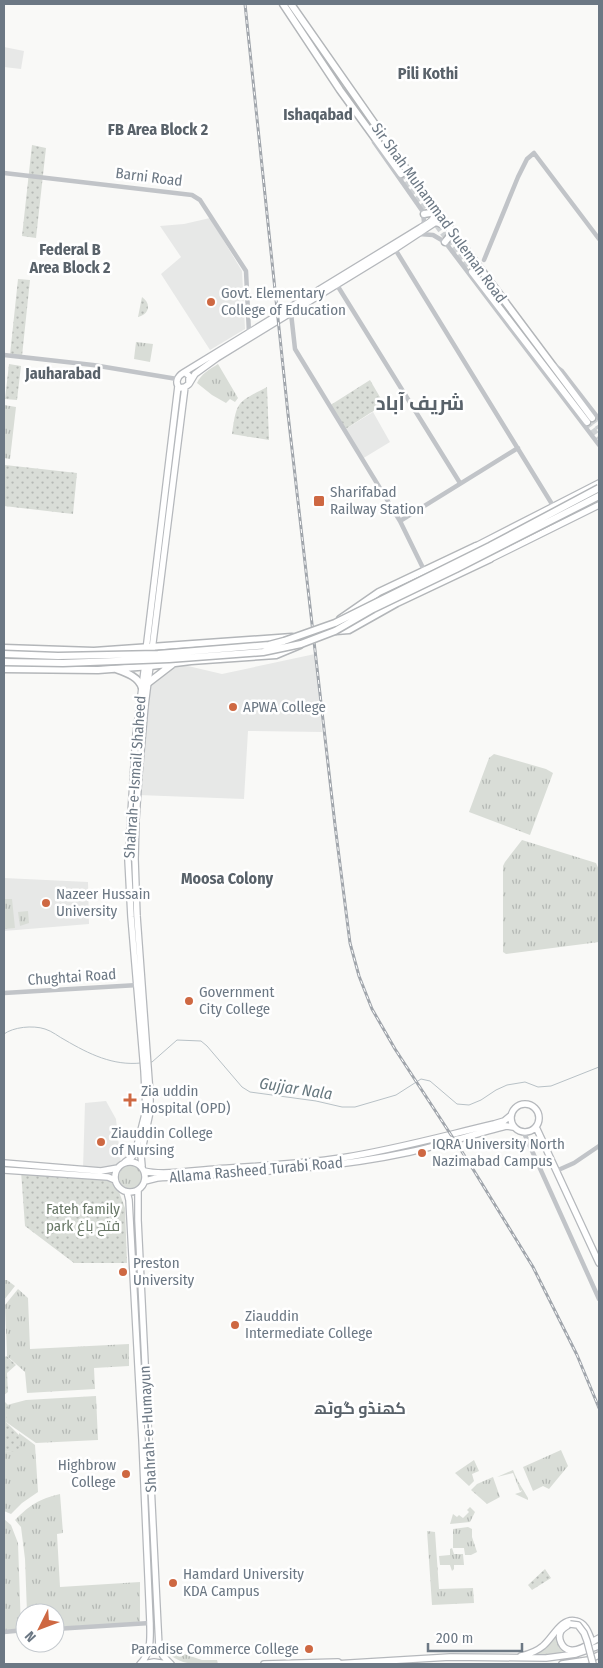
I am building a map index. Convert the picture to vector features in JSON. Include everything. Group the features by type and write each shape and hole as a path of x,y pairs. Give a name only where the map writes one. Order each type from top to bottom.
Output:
{"highway":[{"name":"Sir Shah Muhammad Suleman Road","path":"283,4 340,90 400,174"},
{"name":"Sir Shah Muhammad Suleman Road","path":"291,4 324,54 449,228 593,420"},
{"path":"424,214 430,213 434,207"},
{"path":"445,242 449,237 456,237"},
{"name":"Sir Shah Muhammad Suleman Road","path":"472,272 534,352 593,420"},
{"path":"497,311 526,341"},
{"path":"534,352 557,389"},
{"path":"4,654 58,656 158,654 269,644 296,637 335,623 490,546 599,488"},
{"path":"4,669 98,670 276,655 336,631 373,610 599,496"},
{"path":"335,623 379,592 476,546"},
{"path":"336,631 348,630 411,596 490,558"},
{"path":"4,648 89,651 296,637"},
{"path":"4,662 55,663 169,660 263,652 301,644"},
{"path":"148,684 175,663"},
{"path":"114,669 133,676 141,684 142,688"}],"main road":[{"path":"177,379 183,373 291,313 395,249 433,220 435,216 434,207"},
{"path":"184,386 202,368 250,335 419,231 436,222 449,228"},
{"path":"183,373 189,376 184,386"},
{"name":"Shahrah-e-Ismail Shaheed","path":"138,985 135,858 139,774 150,647 184,386 177,379"},
{"path":"476,546 599,483"},
{"path":"490,558 599,504"},
{"name":"Shahrah-e-Ismail Shaheed","path":"143,1168 141,1155 150,1112 149,1077 144,1047 131,917 129,840 136,734 142,688 148,666"},
{"name":"Shahrah-e-Ismail Shaheed","path":"125,1162 132,1157 136,1150 146,1110 144,1047"},
{"path":"528,1104 536,1110 539,1118 536,1127 528,1132 519,1132 513,1126 510,1116 515,1107 528,1104"},
{"name":"Allama Rasheed Turabi Road","path":"351,1159 494,1124 504,1121 510,1116"},
{"name":"Allama Rasheed Turabi Road","path":"145,1181 157,1178 247,1173 409,1152 506,1126 513,1126"},
{"path":"536,1127 599,1262"},
{"path":"125,1162 133,1162 143,1168 145,1181 138,1190 127,1192 119,1188 115,1180 118,1168 125,1162"},
{"path":"4,1163 101,1171 118,1168"},
{"name":"Allama Rasheed Turabi Road","path":"143,1168 152,1173 325,1163"},
{"path":"4,1170 108,1177 115,1180"},
{"name":"Shahrah-e-Humayun","path":"138,1190 159,1647"},
{"name":"Shahrah-e-Humayun","path":"127,1192 129,1200 142,1440 150,1647"},
{"path":"148,1578 156,1578"},
{"path":"512,1658 533,1652 542,1647 565,1622 573,1620 584,1625 591,1639 594,1664"},
{"path":"594,1664 584,1633 578,1625 570,1624 561,1631 560,1636 562,1644 568,1650 581,1648 599,1638"},
{"path":"264,1664 450,1657 512,1658 569,1656 599,1646"},
{"path":"142,1664 150,1647 159,1647 163,1656 171,1664"},
{"path":"562,1664 588,1660 599,1656"},
{"path":"588,1664 599,1656"},
{"path":"142,1664 154,1662 171,1664"},
{"path":"334,1664 350,1662"}],"street":[{"path":"340,90 353,112 424,214 424,222 419,231 433,235 445,242 599,445"},
{"path":"484,260 518,177 527,159 534,152 599,239"},
{"name":"Barni Road","path":"4,173 192,195 200,200 246,271 250,335"},
{"path":"395,249 554,507 561,524"},
{"path":"336,285 460,483"},
{"path":"291,313 295,349 400,521 423,568"},
{"path":"4,355 93,365 177,379"},
{"path":"400,521 518,448"},
{"name":"Chughtai Road","path":"4,994 138,985"},
{"path":"524,1132 599,1299"},
{"path":"556,1171 574,1163 599,1146"},
{"path":"65,1628 148,1623"}],"shaded area":[{"path":"4,47 24,51 21,69 4,67"},
{"name":"Govt. Elementary College of Education","path":"210,218 242,271 245,329 210,350 161,274 181,257 160,226 184,224"},
{"path":"373,412 390,442 362,459 344,430"},
{"name":"APWA College","path":"315,654 322,732 248,731 244,799 138,795 148,683 177,666 188,666 222,674"},
{"name":"Nazeer Hussain University","path":"4,878 88,882 89,924 4,931"},
{"name":"Ziauddin College of Nursing","path":"106,1101 116,1119 121,1165 118,1168 83,1169 85,1103"}],"green space":[{"path":"32,145 46,148 36,238 22,236"},
{"path":"18,279 30,280 22,356 10,355"},
{"path":"142,297 147,302 148,308 142,316 138,317"},
{"path":"136,342 153,344 150,362 134,359"},
{"path":"9,364 21,366 17,400 5,399"},
{"path":"218,364 238,398 235,402 230,399 226,403 197,383 203,374"},
{"path":"370,380 384,404 344,430 329,406"},
{"path":"267,387 269,440 232,434 237,408 244,400"},
{"path":"4,405 16,407 10,459 4,458"},
{"path":"5,465 77,473 73,514 4,506"},
{"path":"494,754 546,769 553,773 530,835 469,812 489,758"},
{"path":"522,840 596,863 599,870 599,942 506,954 503,952 503,866"},
{"path":"4,899 12,899 15,928 4,929"},
{"path":"28,911 29,923 20,926 18,912"},
{"path":"131,1165 140,1168 143,1177 140,1186 131,1189 122,1186 119,1177 122,1168"},
{"name":"Fateh family park فتح باغ","path":"21,1171 106,1178 118,1189 125,1208 127,1263 74,1263 25,1226"},
{"path":"4,1280 15,1286 4,1300"},
{"path":"18,1289 28,1298 30,1349 129,1344 129,1366 94,1368 95,1389 27,1393 25,1372 7,1356 5,1305"},
{"path":"7,1356 16,1365 7,1373 8,1392 4,1395 4,1357"},
{"path":"96,1396 98,1440 36,1443 6,1422 7,1405 26,1400"},
{"path":"4,1401 8,1405 6,1422 19,1435 19,1451 4,1452"},
{"path":"19,1433 35,1445 38,1492 22,1503 11,1514 4,1511 4,1452 19,1450"},
{"path":"561,1450 568,1466 549,1489 543,1486 533,1491 523,1467"},
{"path":"474,1460 479,1471 472,1474 474,1481 469,1486 455,1473"},
{"path":"513,1470 528,1500 515,1494 522,1490 520,1491 513,1473 497,1477"},
{"path":"493,1477 500,1497 487,1504 471,1490 477,1484"},
{"path":"60,1494 63,1533 57,1534 60,1587 140,1582 140,1623 65,1627 65,1603 27,1603 25,1559 21,1527 15,1520 25,1510 46,1498"},
{"path":"470,1507 475,1512 470,1522 450,1524 453,1514 463,1518 469,1512 467,1510"},
{"path":"4,1519 11,1525 18,1543 20,1603 15,1603 15,1629 4,1630"},
{"path":"468,1527 472,1529 472,1537 477,1552 465,1555 464,1548 453,1548 453,1529"},
{"path":"427,1531 435,1532 439,1589 473,1588 474,1603 432,1605"},
{"path":"452,1548 454,1554 463,1554 464,1565 454,1565 452,1571 450,1565 440,1565 439,1556 450,1555 450,1549"},
{"path":"545,1569 551,1578 532,1590 528,1585"},
{"path":"556,1636 559,1647 569,1653 529,1656 544,1649"},
{"path":"166,1648 202,1660 217,1660 218,1664 190,1664 172,1656 166,1651"}],"waterway":[{"name":"Gujjar Nala","path":"4,1034 18,1028 40,1028 50,1031 83,1050 102,1058 121,1063 141,1063"},
{"name":"Gujjar Nala","path":"150,1062 177,1040 201,1041 242,1087 250,1092 316,1101 342,1107 355,1107 396,1095 421,1079 430,1081 457,1104 469,1105 507,1085 525,1082 538,1087 551,1086 599,1067"}],"tunnel":[{"path":"401,174 472,272"},
{"path":"592,418 599,428"},
{"path":"587,422 599,438"}],"railway":[{"path":"245,4 288,414 350,943 359,976 372,1009 395,1049 468,1161 533,1267 577,1355 599,1408"}],"place":[{"name":"Govt. Elementary College of Education","path":"211,302"},
{"name":"Sharifabad Railway Station","path":"319,501"},
{"name":"APWA College","path":"233,707"},
{"name":"Nazeer Hussain University","path":"46,903"},
{"name":"Government City College","path":"189,1001"},
{"name":"Zia uddin Hospital (OPD)","path":"130,1100"},
{"name":"Ziauddin College of Nursing","path":"101,1142"},
{"name":"IQRA University North Nazimabad Campus","path":"422,1153"},
{"name":"Preston University","path":"123,1272"},
{"name":"Ziauddin Intermediate College","path":"235,1325"},
{"name":"Highbrow College","path":"126,1474"},
{"name":"Hamdard University KDA Campus","path":"173,1583"},
{"name":"Paradise Commerce College","path":"309,1649"}],"district":[{"name":"Pili Kothi","path":"428,73"},
{"name":"Ishaqabad","path":"318,114"},
{"name":"FB Area Block 2","path":"158,129"},
{"name":"Federal B Area Block 2","path":"70,258"},
{"name":"Jauharabad","path":"63,373"},
{"name":"شريف آباد","path":"420,403"},
{"name":"Moosa Colony","path":"227,878"},
{"name":"کھنڈو گوٹھ","path":"360,1408"}]}
